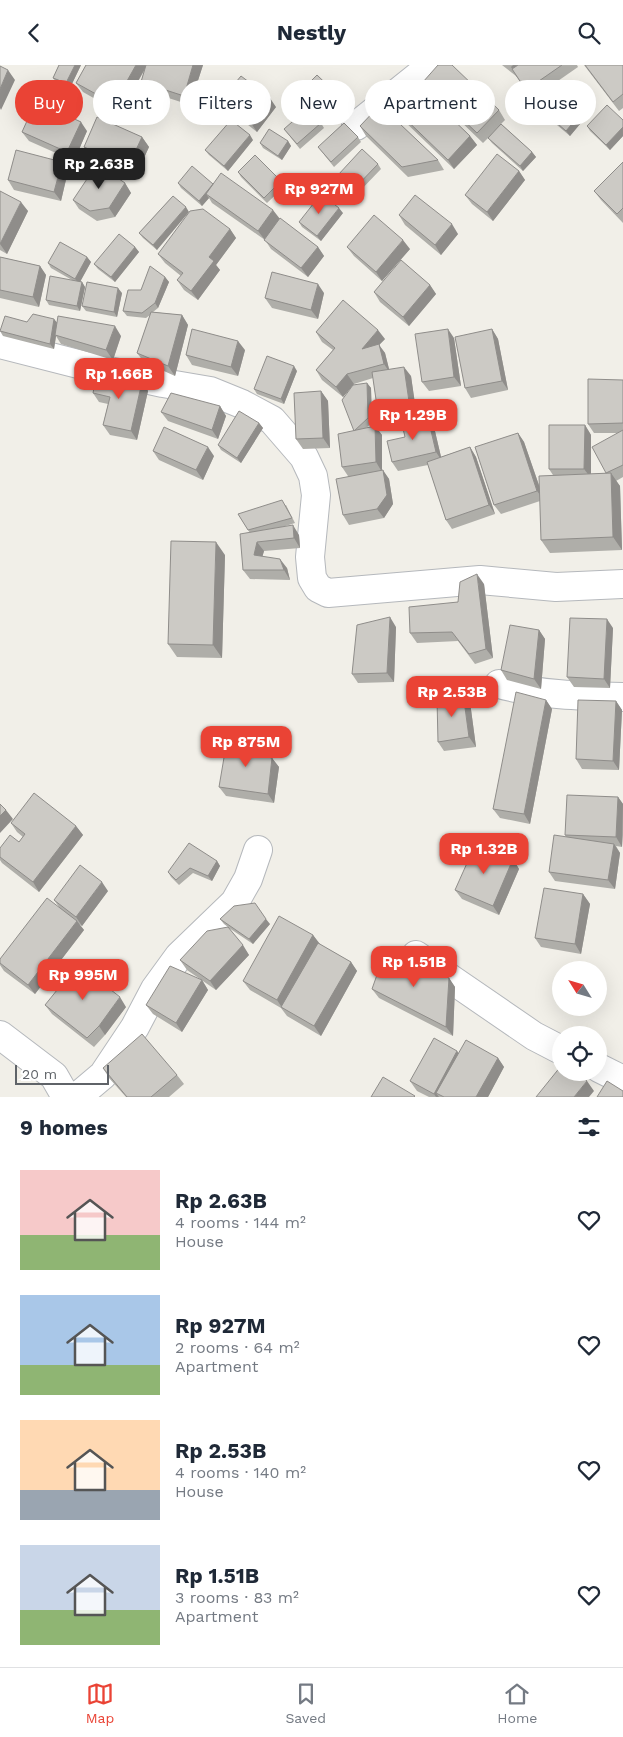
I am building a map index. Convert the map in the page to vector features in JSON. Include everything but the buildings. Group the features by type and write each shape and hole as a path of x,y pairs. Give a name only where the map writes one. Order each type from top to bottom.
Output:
{"street":[{"path":"356,126 432,65"},
{"path":"0,344 86,366 210,391 242,404 272,420 304,457 313,476 316,495 310,557 312,578 318,587 328,593 480,580 556,587 623,584"},
{"path":"499,684 523,691 586,697 623,697"},
{"path":"77,1097 103,1075 135,1027 154,989 179,956 235,902 248,879 258,850"},
{"path":"416,955 534,1036 552,1045"},
{"path":"0,1035 54,1076 66,1097"},
{"path":"607,1072 623,1081"}]}
